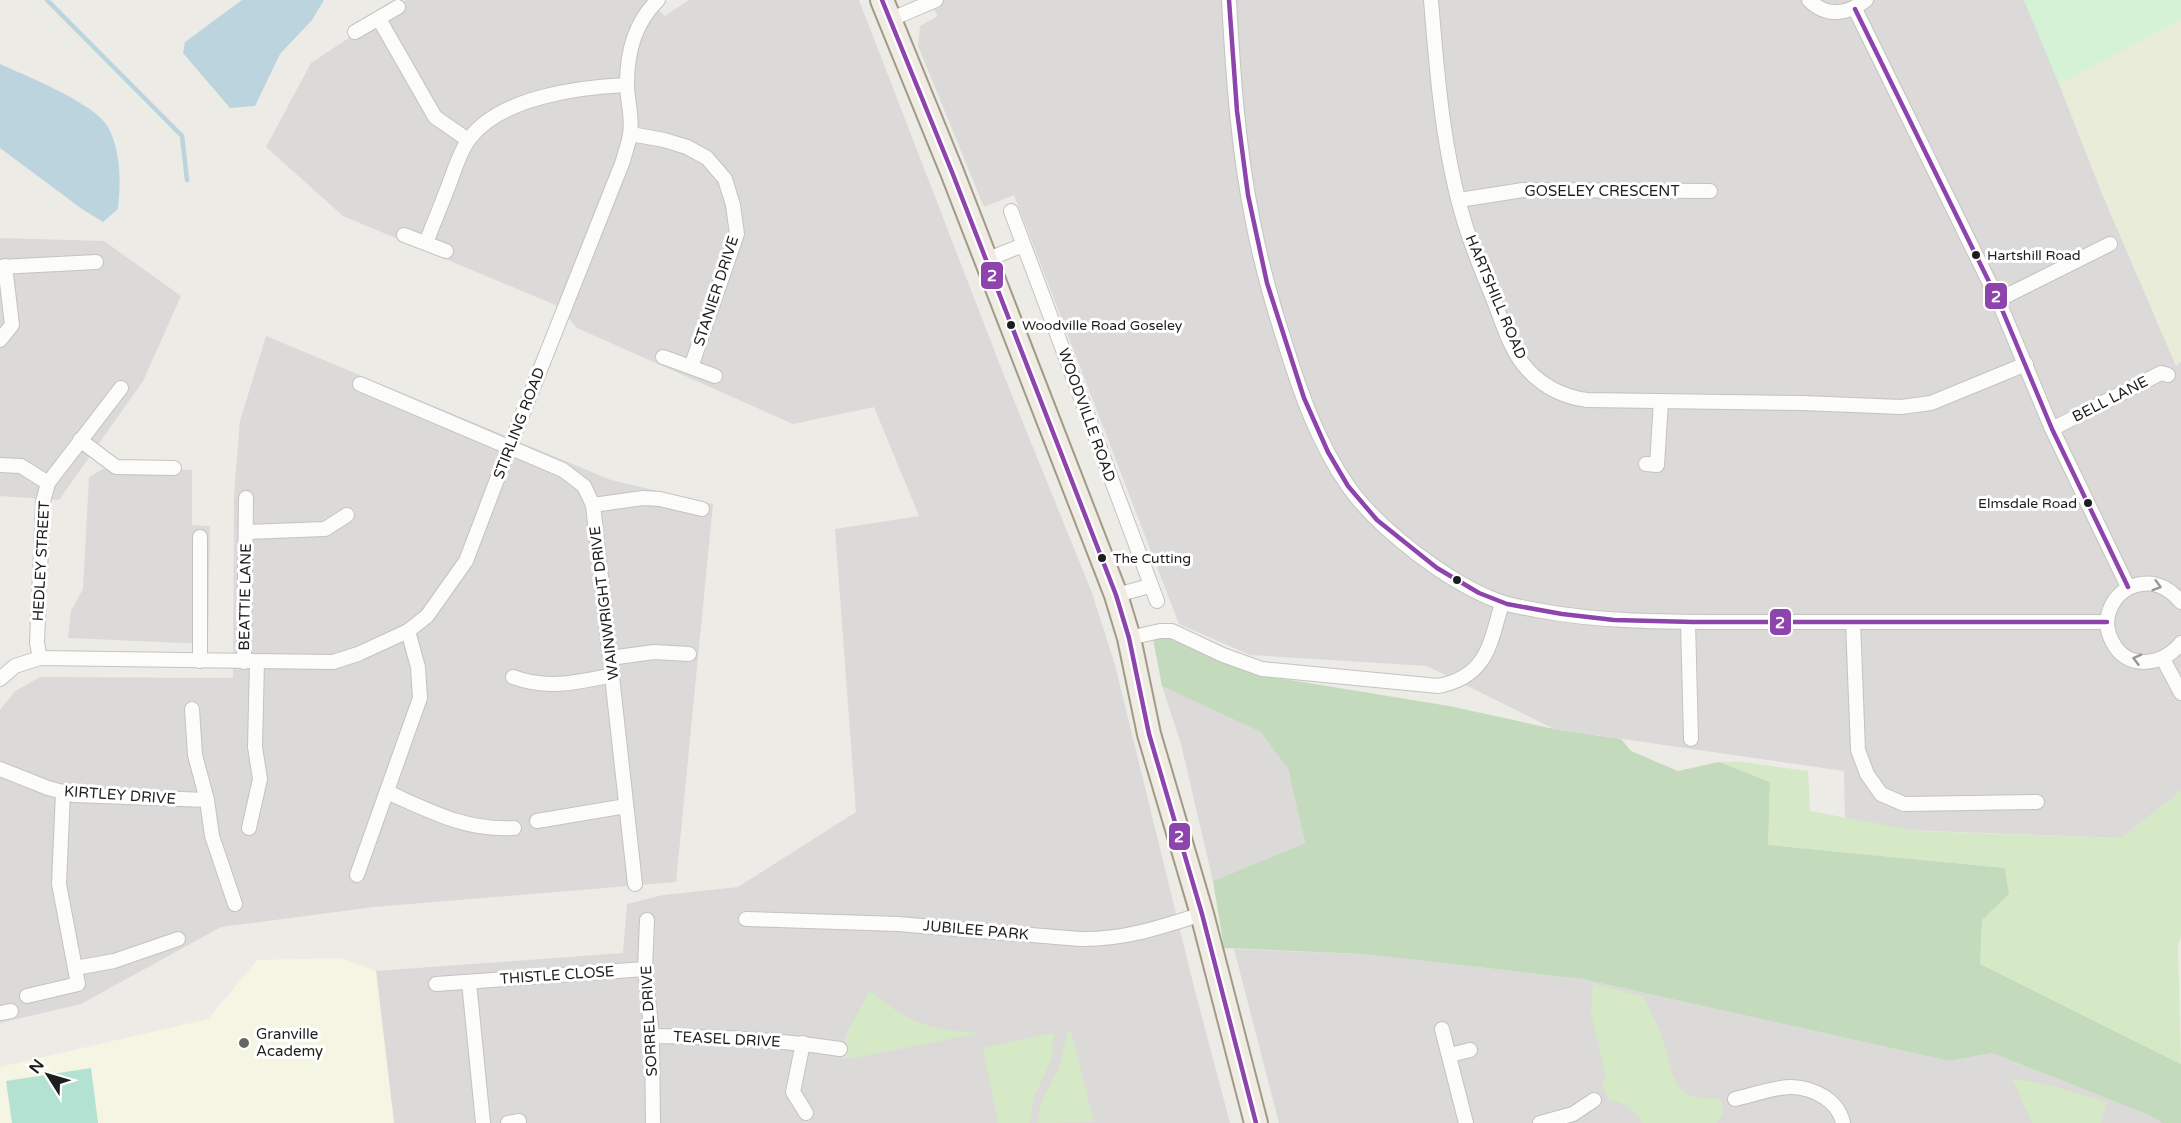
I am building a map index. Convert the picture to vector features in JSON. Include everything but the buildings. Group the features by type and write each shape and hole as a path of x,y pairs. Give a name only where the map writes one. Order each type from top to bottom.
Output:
{"main road":[{"path":"886,10 1116,595 1129,638 1149,734 1202,914 1256,1123"}],"street":[{"name":"STIRLING ROAD","path":"0,679 15,666 40,658 333,662 358,654 408,631 427,616 466,561 623,161 631,134 631,110 627,85 630,51 637,28 658,0"},
{"path":"886,10 936,0"},
{"path":"1229,0 1241,149 1252,220 1262,266 1301,394 1325,446 1349,488 1385,528 1405,545 1480,594 1502,603 1576,617 1688,622 2107,622"},
{"name":"HARTSHILL ROAD","path":"1431,0 1446,138 1466,226 1502,321 1520,359 1528,370 1551,389 1573,398 1901,407 1940,400 2026,364"},
{"path":"1809,0 1824,10 1840,12 1855,9 1866,0"},
{"path":"355,32 398,7"},
{"path":"1855,9 1998,300 2052,429 2128,587"},
{"path":"379,19 435,117 468,140"},
{"path":"426,243 468,140 478,128 517,105 574,90 627,85"},
{"name":"STANIER DRIVE","path":"631,134 687,147 707,158 725,179 733,204 737,234 691,367"},
{"name":"GOSELEY CRESCENT","path":"1459,200 1523,190 1710,191"},
{"name":"WOODVILLE ROAD","path":"1011,211 1157,600"},
{"path":"404,235 446,251"},
{"path":"1998,300 2110,244"},
{"path":"986,260 1023,245"},
{"path":"0,340 12,325 2,267 96,261"},
{"path":"663,357 715,376"},
{"name":"BELL LANE","path":"2052,429 2161,373 2168,375"},
{"name":"WAINWRIGHT DRIVE","path":"360,384 563,471 584,486 593,505 635,884"},
{"name":"HEDLEY STREET","path":"40,658 37,643 43,502 48,483 121,388"},
{"path":"1646,464 1657,465 1661,401"},
{"path":"80,440 116,467 174,468"},
{"path":"0,465 21,466 48,483"},
{"name":"BEATTIE LANE","path":"246,498 250,662 255,747 260,779 249,828"},
{"path":"593,505 643,498 660,499 702,509"},
{"name":"BEATTIE LANE","path":"246,532 325,529 347,515"},
{"path":"200,537 200,661"},
{"path":"2181,602 2170,591 2157,584 2142,583 2128,587 2117,596 2110,608 2107,622 2112,641 2125,656 2143,663 2163,659 2174,652 2181,643"},
{"path":"1116,595 1150,586"},
{"path":"1129,638 1153,632 1172,631 1223,655 1262,669 1438,686 1451,684 1476,669 1491,645 1502,603"},
{"path":"1688,622 1690,739"},
{"path":"1853,622 1858,750 1867,774 1881,794 1904,804 2037,802"},
{"path":"357,875 420,698 418,667 408,631"},
{"path":"610,658 654,652 689,654"},
{"path":"2163,659 2181,693"},
{"path":"513,677 531,684 562,685 613,675"},
{"path":"192,709 195,755 207,800 212,836 235,904"},
{"name":"KIRTLEY DRIVE","path":"0,769 48,788 74,795 207,800"},
{"path":"27,996 78,984 59,884 63,792"},
{"path":"387,792 471,826 492,829 514,828"},
{"path":"537,820 626,806"},
{"name":"JUBILEE PARK","path":"746,919 898,924 1106,940 1144,933 1202,914"},
{"name":"SORREL DRIVE","path":"646,920 645,969 652,1036 653,1123"},
{"path":"75,969 114,961 178,939"},
{"name":"THISTLE CLOSE","path":"436,984 645,969"},
{"path":"469,981 483,1123"},
{"path":"1442,1029 1466,1123"},
{"name":"TEASEL DRIVE","path":"652,1036 724,1037 803,1043 840,1049"},
{"name":"TEASEL DRIVE","path":"803,1043 793,1092 806,1113"},
{"path":"1450,1055 1470,1050"},
{"path":"1735,1099 1790,1086 1814,1091 1828,1099 1841,1113 1843,1123"},
{"path":"1540,1123 1573,1114 1594,1100"}],"shaded area":[{"path":"406,0 649,0 665,16 689,0 859,0 1005,378 1092,593 1115,665 1230,1123 394,1123 376,971 623,953 627,904 663,895 738,887 856,812 835,529 919,516 874,407 793,424 577,328 558,306 343,216 266,147 311,63"},
{"path":"928,0 2024,0 2046,49 2101,191 2176,365 2181,362 2181,791 2121,838 1845,828 1844,771 1554,729 1427,666 1250,655 1179,624 1014,195 984,207 918,46 920,26 938,16"},
{"path":"2181,20 2181,362 2176,366 2101,191 2059,84"},
{"path":"0,238 104,241 181,296 143,381 59,500 0,496"},
{"path":"266,336 611,480 713,504 676,882 374,907 221,927 81,1004 0,1023 0,710 15,691 40,677 233,678 234,494 240,421"},
{"path":"103,469 192,470 192,525 210,526 208,644 68,638 71,611 83,589 89,477"},
{"path":"1162,686 1261,731 1288,769 1305,843 1213,881 1181,744"},
{"path":"1234,949 1363,954 1582,979 1949,1061 1992,1053 2151,1116 2162,1123 1279,1123"},
{"name":"Granville Academy","path":"342,958 376,971 394,1123 0,1123 0,1067 208,1019 257,960"}],"green space":[{"path":"2024,0 2181,0 2181,20 2059,84"},
{"path":"1168,637 1212,658 1260,675 1449,706 1554,729 1621,739 1631,751 1678,771 1719,762 1770,782 1768,845 2005,868 2009,894 1982,920 1980,964 2181,1064 2181,1123 2162,1123 2151,1116 1992,1053 1949,1061 1582,979 1363,954 1224,948 1213,881 1305,843 1288,769 1261,732 1162,686 1153,639"},
{"path":"1719,762 1742,762 1808,771 1810,811 1917,831 2121,838 2181,791 2181,935 2178,947 2181,1064 1980,964 1982,920 2009,894 2005,868 1768,845 1770,782"},
{"path":"1593,984 1644,997 1658,1027 1674,1078 1680,1088 1689,1095 1720,1098 1724,1111 1716,1123 1642,1123 1629,1107 1610,1101 1602,1084 1606,1077 1591,1013"},
{"path":"870,990 896,1011 919,1023 949,1030 980,1033 854,1058 843,1058 845,1037"},
{"path":"1068,1031 1071,1031 1094,1122 1038,1123 1042,1101 1060,1064"},
{"path":"1053,1033 1052,1058 1034,1097 1030,1123 998,1123 983,1048"},
{"path":"91,1068 98,1123 12,1123 6,1081"},
{"path":"2012,1078 2060,1088 2106,1102 2101,1123 2032,1123"}],"water":[{"path":"242,0 324,0 312,20 280,54 255,106 230,108 183,53 185,42"},
{"path":"0,64 75,100 101,118 108,127 118,157 120,188 118,209 103,222 0,148"}],"waterway":[{"path":"47,0 182,136 187,180"}],"transit line":[{"name":"2","path":"882,0 952,172 1116,595 1129,638 1149,734 1202,914 1256,1123"},
{"name":"2","path":"1229,0 1237,111 1248,195 1267,283 1304,398 1328,452 1348,486 1377,520 1437,568 1479,593 1507,604 1614,620 2107,622"},
{"name":"2","path":"1855,9 1998,300 2052,429 2128,587"}],"place":[{"name":"Hartshill Road","path":"1976,255"},
{"name":"Woodville Road Goseley","path":"1011,325"},
{"name":"Elmsdale Road","path":"2088,503"},
{"name":"The Cutting","path":"1102,558"},
{"name":"Granville Academy","path":"244,1043"}]}
